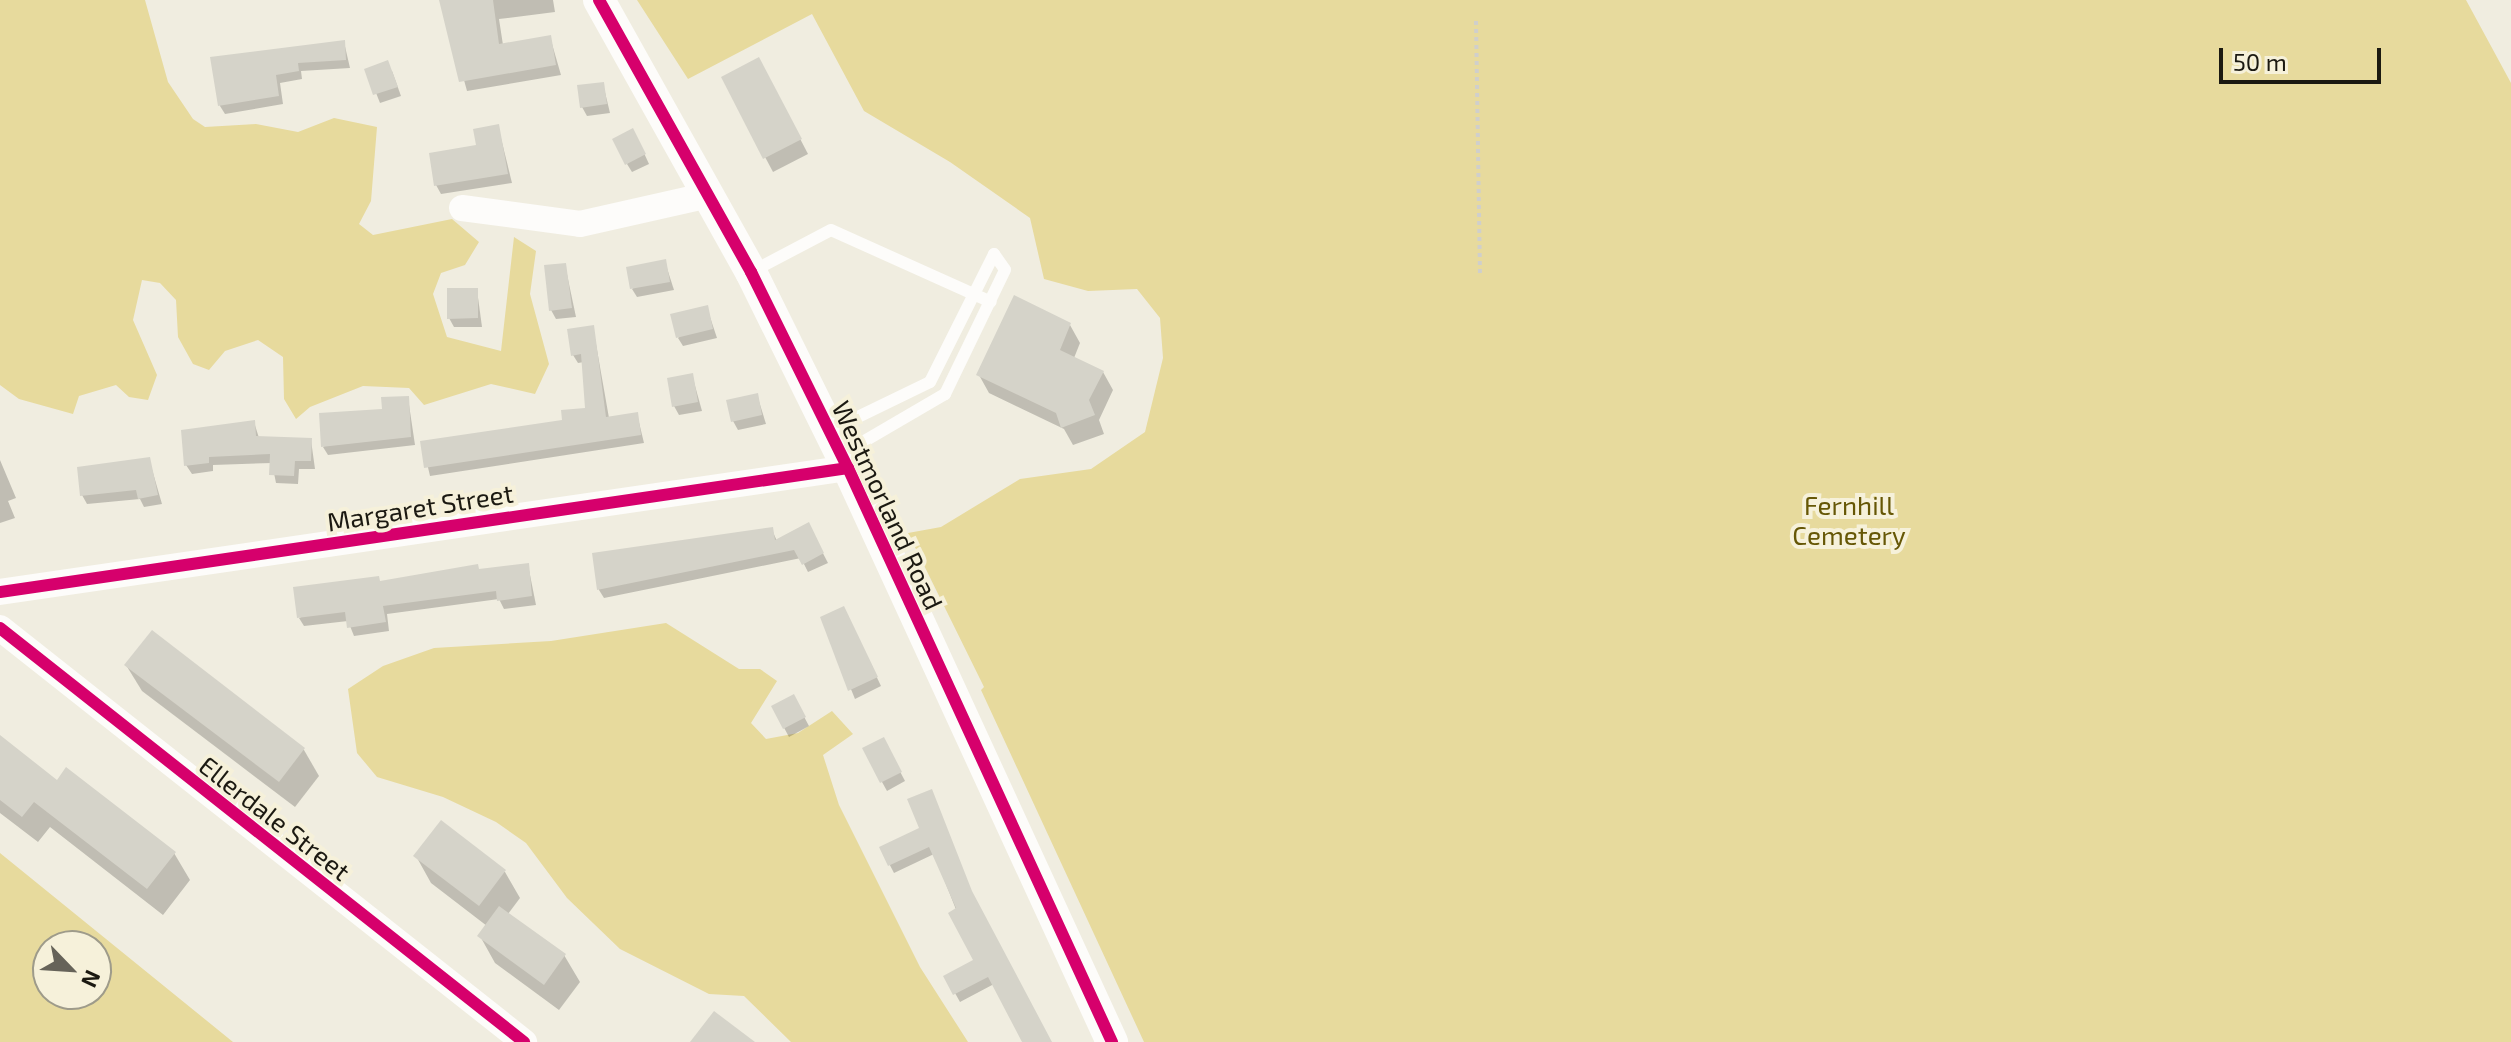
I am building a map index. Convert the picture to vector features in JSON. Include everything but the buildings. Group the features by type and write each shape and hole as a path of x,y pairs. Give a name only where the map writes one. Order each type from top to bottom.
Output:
{"street":[{"name":"Westmorland Road","path":"599,0 751,272 839,451 1112,1042"},
{"path":"462,208 580,224 709,195"},
{"name":"Margaret Street","path":"0,592 839,451"},
{"name":"Ellerdale Street","path":"0,628 524,1042"}],"lane":[{"path":"751,272 831,230 991,302"},
{"path":"994,254 1005,270 945,394 839,451 930,382 994,254"}],"path":[{"path":"1476,21 1480,277"}],"green space":[{"path":"0,0 145,0 168,82 193,119 205,127 256,124 298,132 334,118 377,127 371,201 359,224 373,235 452,219 479,242 465,265 441,273 433,294 447,337 501,351 514,237 536,251 530,294 549,364 535,394 491,384 424,405 409,388 363,386 310,407 296,419 284,399 283,357 258,340 225,351 209,370 193,364 178,337 176,300 160,283 142,280 133,320 157,375 148,400 129,397 116,385 79,396 73,414 19,399 0,385"},
{"name":"Fernhill Cemetery","path":"637,0 2466,0 2511,83 2511,1042 1144,1042 981,690 984,687 908,533 941,527 1020,479 1091,469 1145,432 1163,358 1160,318 1137,289 1088,291 1044,279 1030,218 950,162 864,111 812,14 688,79"},
{"path":"666,623 739,669 760,669 777,681 751,723 766,739 798,733 832,711 853,734 823,755 839,805 920,967 968,1042 791,1042 744,996 709,994 620,949 567,898 526,843 496,822 443,797 377,777 357,753 348,689 383,666 434,648 551,641"},
{"path":"0,853 95,930 32,930 32,1010 112,1010 112,944 233,1042 0,1042"}],"cycle path":[{"path":"599,0 751,272 848,468 1112,1042"},
{"path":"0,592 848,468"},
{"path":"0,628 524,1042"}]}
